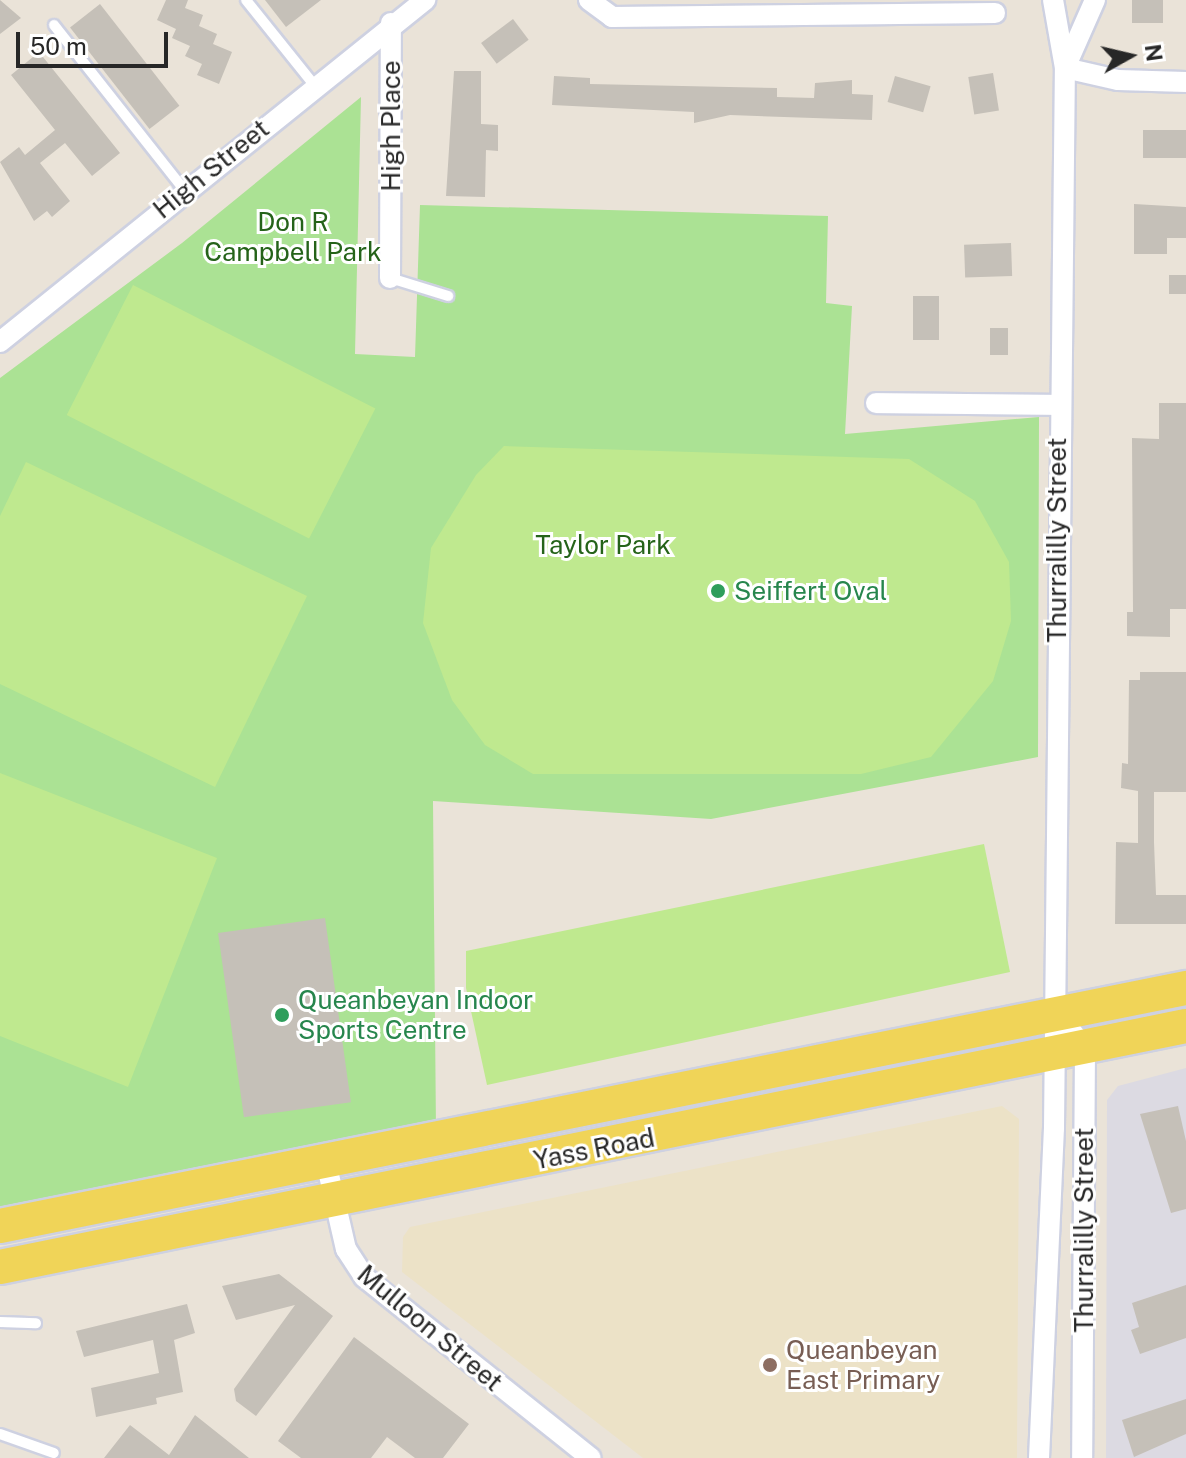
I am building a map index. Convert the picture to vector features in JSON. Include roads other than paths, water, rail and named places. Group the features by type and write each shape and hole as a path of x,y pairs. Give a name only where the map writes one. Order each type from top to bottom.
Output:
{"main road":[{"name":"Yass Road","path":"0,1226 1186,988"},
{"name":"Yass Road","path":"0,1267 335,1202 1186,1026"},
{"path":"431,1139 439,1180"}],"street":[{"name":"High Street","path":"0,342 391,23 425,0"},
{"path":"589,0 612,17 995,13"},
{"name":"Thurralilly Street","path":"1039,1458 1053,1172 1050,1056 1056,1012 1057,405 1065,68 1053,0"},
{"name":"Thurralilly Street","path":"1065,68 1095,0"},
{"name":"High Place","path":"390,278 391,23"},
{"path":"1065,68 1118,80 1186,82"},
{"path":"876,403 1057,405"},
{"path":"1056,1012 1085,1048"},
{"name":"Thurralilly Street","path":"1082,1458 1085,1048"},
{"name":"Mulloon Street","path":"326,1162 348,1256 370,1283 591,1458"}],"lane":[{"path":"246,0 314,85"},
{"path":"54,25 185,191"},
{"path":"390,278 448,296"},
{"path":"0,1322 36,1323"},
{"path":"0,1434 54,1453"}],"place":[{"name":"Seiffert Oval","path":"718,591"},
{"name":"Queanbeyan Indoor Sports Centre","path":"282,1015"},
{"name":"Queanbeyan East Primary","path":"770,1365"}],"park label":[{"name":"Don R Campbell Park","path":"293,237"},
{"name":"Taylor Park","path":"603,545"}]}
